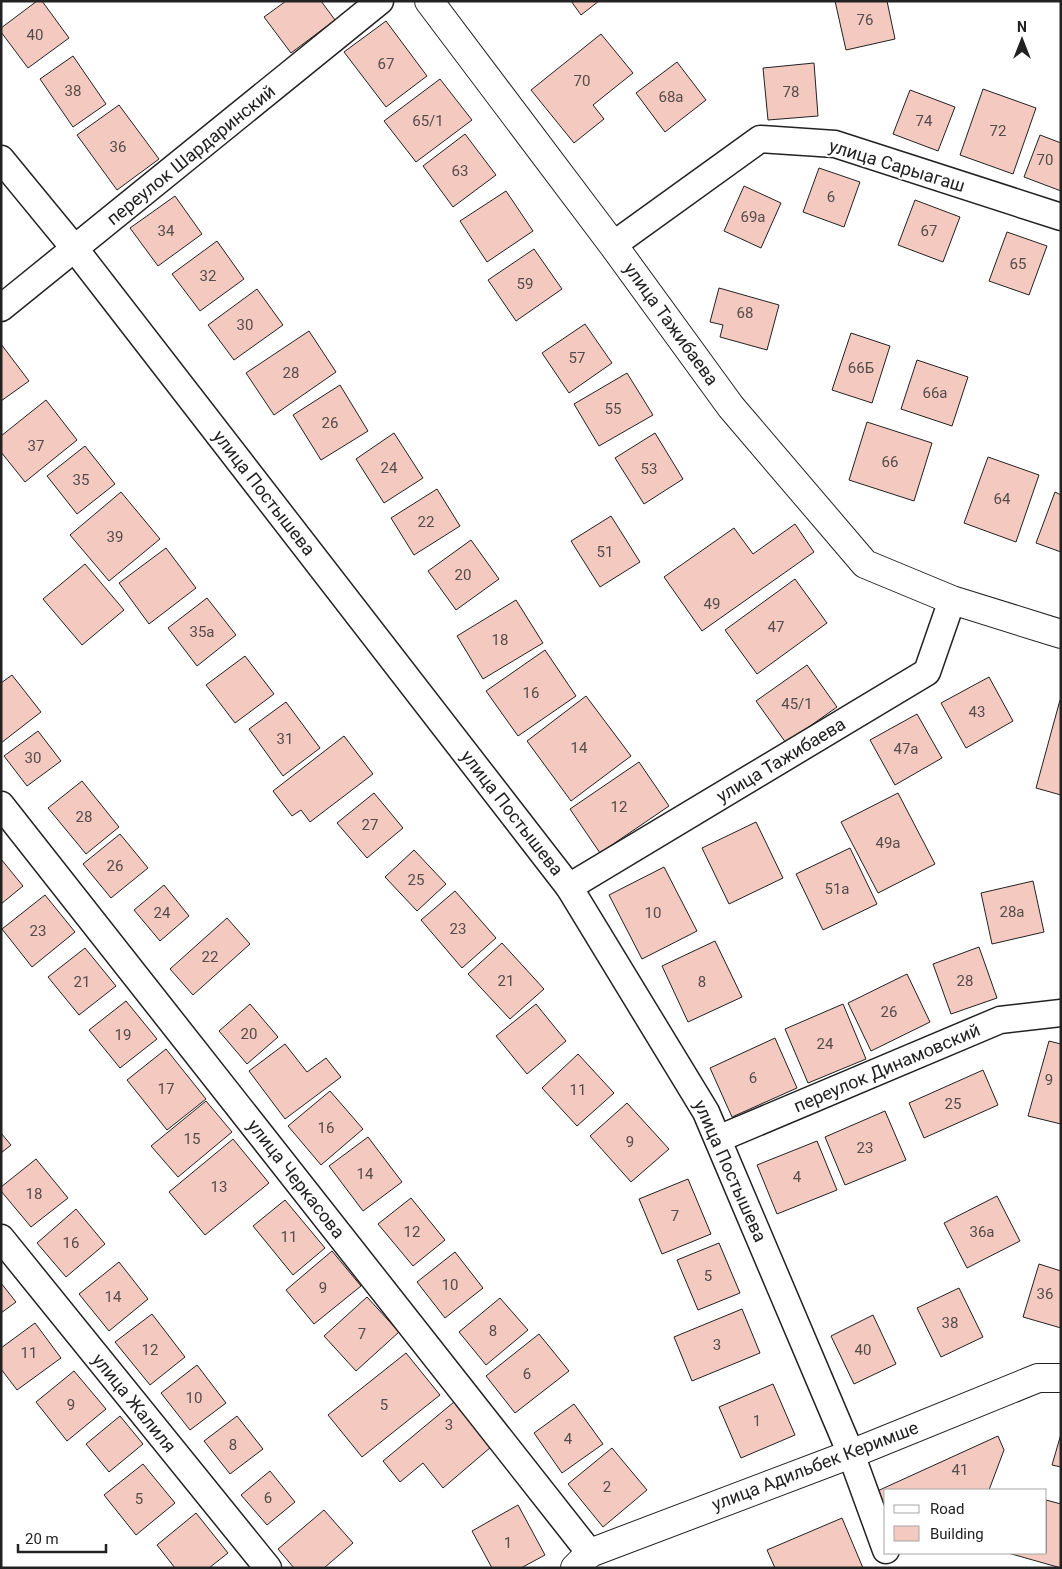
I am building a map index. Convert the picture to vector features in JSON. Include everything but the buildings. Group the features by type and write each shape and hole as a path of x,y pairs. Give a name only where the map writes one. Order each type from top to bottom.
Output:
{"street":[{"name":"переулок Шардаринский","path":"1,308 380,1"},
{"name":"улица Тажибаева","path":"429,1 613,245 731,407 865,564 952,600 1061,634"},
{"name":"улица Сарыагаш","path":"613,245 760,139 835,144 1061,217"},
{"name":"улица Постышева","path":"1,159 75,248 569,887 706,1112 851,1454 884,1545"},
{"name":"улица Тажибаева","path":"569,887 927,672 952,600"},
{"name":"улица Черкасова","path":"1,805 582,1561"},
{"name":"переулок Динамовский","path":"718,1139 1000,1020 1061,1012"},
{"name":"улица Жалиля","path":"1,1238 268,1568"},
{"name":"улица Адильбек Керимше","path":"582,1561 1038,1378 1061,1378"},
{"name":"улица Постышева","path":"887,1554 892,1568"}]}
